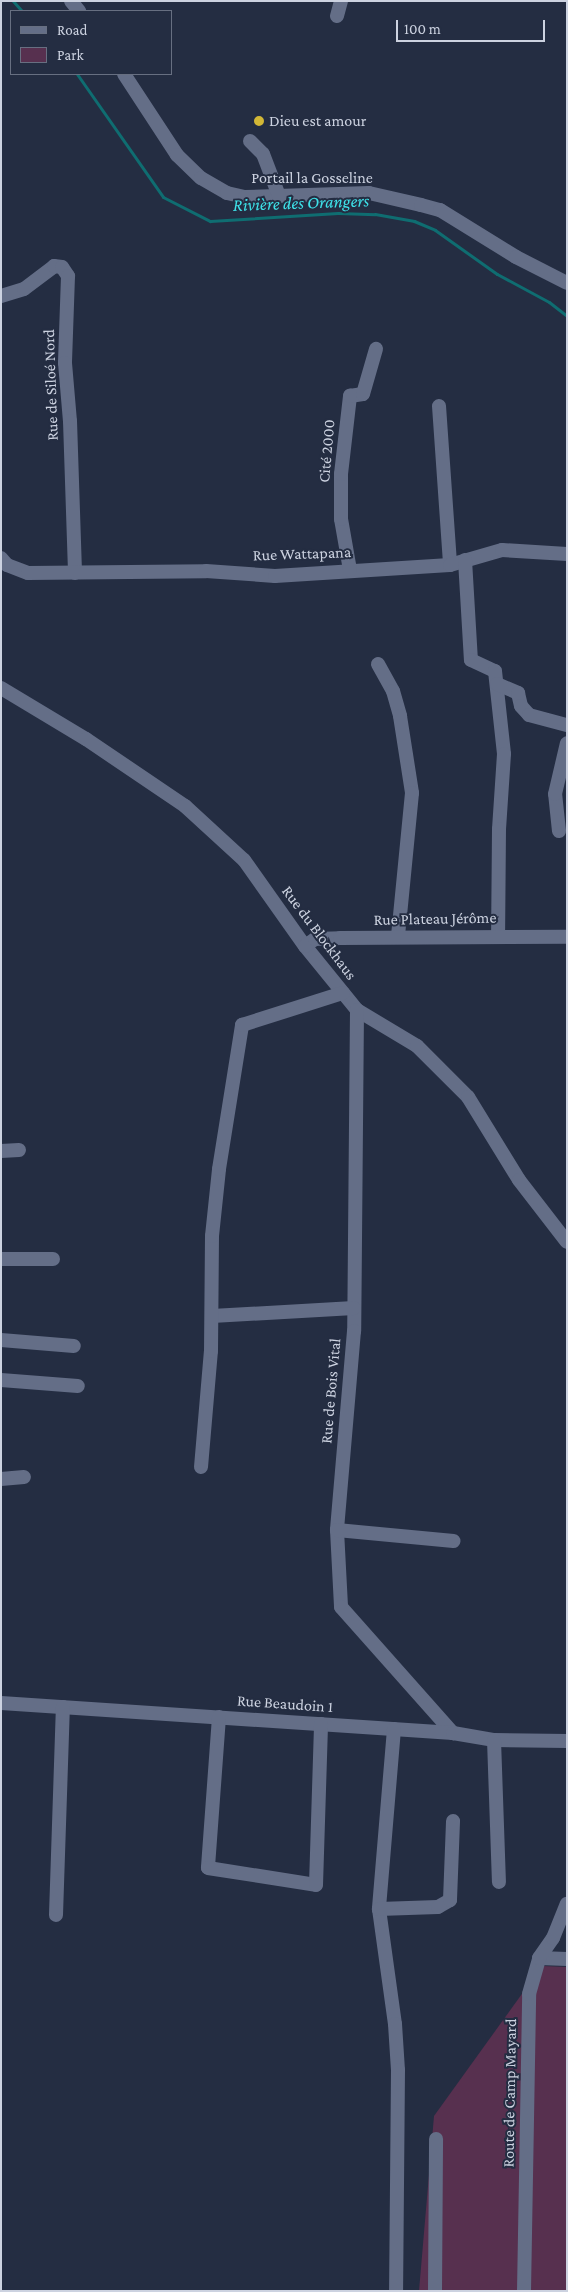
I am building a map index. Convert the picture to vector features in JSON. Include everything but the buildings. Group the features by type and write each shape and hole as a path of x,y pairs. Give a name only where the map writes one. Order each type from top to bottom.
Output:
{"street":[{"path":"337,16 341,1"},
{"name":"Portail la Gosseline","path":"125,75 178,154 201,178 236,195 279,196 369,193 427,206 447,214 516,258 567,283"},
{"path":"250,141 264,154 279,196"},
{"name":"Rue de Siloé Nord","path":"1,296 24,289 54,266 62,267 68,276 65,363 70,420 74,573"},
{"name":"Cité 2000","path":"350,570 341,519 341,474 350,396 363,394 376,348"},
{"path":"440,406 450,565"},
{"name":"Rue Wattapana","path":"3,565 28,573 206,571 276,576 450,565 502,550 567,554"},
{"path":"466,560 471,660 496,671 504,754 499,829 498,936"},
{"path":"378,664 393,691 400,716 412,793 398,936"},
{"path":"497,684 518,693 521,706 529,715 567,725"},
{"name":"Rue du Blockhaus","path":"1,688 86,739 185,806 244,860 305,946 356,1010 417,1046 468,1097 520,1180 567,1242"},
{"path":"559,831 555,794 567,743"},
{"name":"Rue Plateau Jérôme","path":"305,946 315,939 398,936 567,937"},
{"path":"201,1468 212,1316 212,1236 218,1178 242,1024 343,993"},
{"name":"Rue de Bois Vital","path":"356,1010 354,1308 337,1530 341,1607 453,1733"},
{"path":"1,1151 18,1150"},
{"path":"1,1260 53,1259"},
{"path":"212,1316 354,1308"},
{"path":"1,1340 74,1346"},
{"path":"1,1380 78,1386"},
{"path":"1,1479 24,1477"},
{"path":"337,1530 453,1541"},
{"name":"Rue Beaudoin 1","path":"1,1703 453,1733 494,1740 567,1741"},
{"path":"56,1915 63,1707"},
{"path":"219,1717 208,1868 316,1885 322,1724"},
{"path":"394,1729 378,1909 395,2024 398,2070 396,2291"},
{"path":"494,1740 499,1882"},
{"path":"378,1909 438,1907 450,1900 453,1821"},
{"name":"Route de Camp Mayard","path":"524,2291 529,1994 539,1958 553,1938 567,1904"},
{"path":"539,1958 567,1959"},
{"path":"436,2139 436,2291"}],"green space":[{"path":"542,1966 567,1967 567,2291 419,2291 434,2116"}],"waterway":[{"name":"Rivière des Orangers","path":"13,1 21,10"},
{"name":"Rivière des Orangers","path":"78,75 163,197 210,221 338,213 375,214 414,221 435,230 497,274 549,302 567,316"}],"place":[{"name":"Dieu est amour","path":"259,121"}]}
